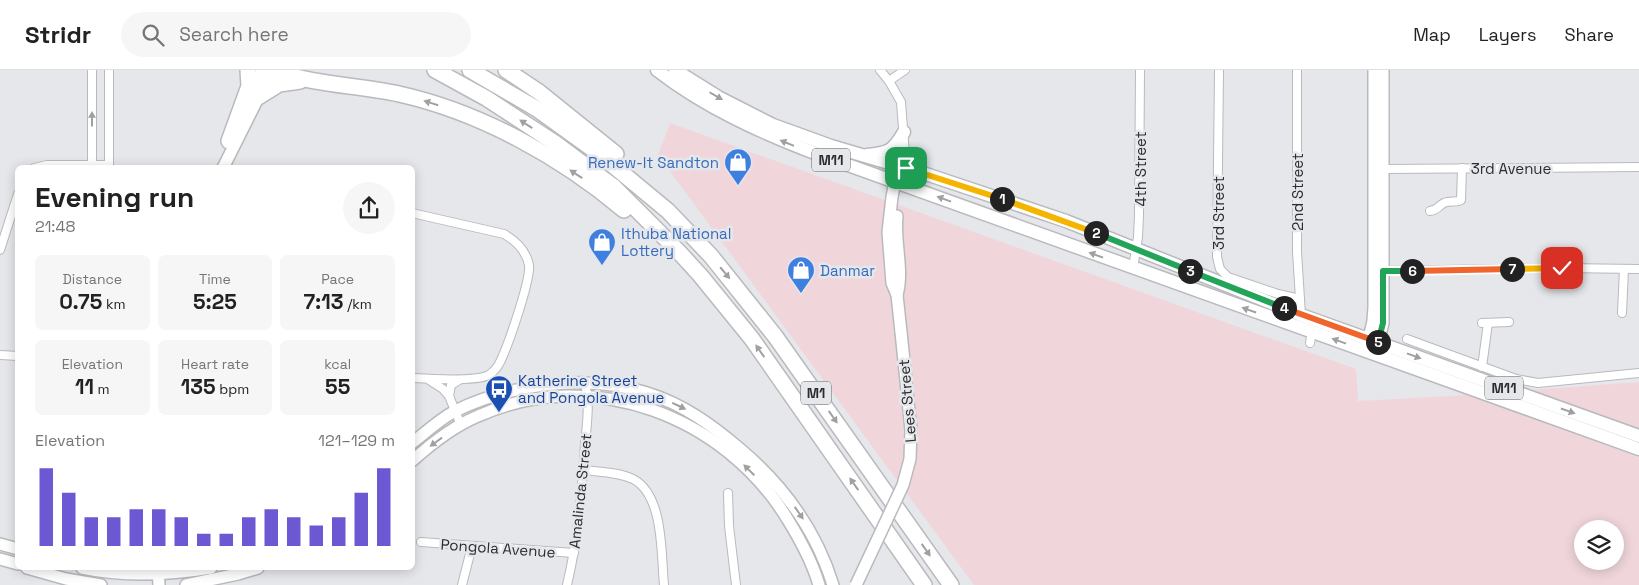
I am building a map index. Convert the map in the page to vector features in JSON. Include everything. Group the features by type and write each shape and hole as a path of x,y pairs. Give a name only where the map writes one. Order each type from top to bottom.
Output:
{"highway":[{"path":"229,141 249,86 248,70"},
{"path":"272,70 309,80 361,87 406,96 443,106 480,122 513,137 573,172 603,192 658,239 671,244"},
{"name":"M1","path":"435,70 486,98 555,143 614,187 671,244 700,275 752,339 924,585"},
{"name":"M1","path":"470,70 530,105 598,153 668,211 711,256 775,336 951,585"},
{"path":"506,70 546,98 625,162 658,195 668,211"},
{"path":"258,97 279,84 309,80"}],"main road":[{"path":"217,165 262,70"},
{"path":"224,165 272,70"},
{"name":"M11","path":"657,70 713,107 765,134 1133,268 1311,337 1372,347 1639,436"},
{"name":"M11","path":"675,70 720,98 765,122 831,146 902,163 1066,221 1301,315 1372,347 1639,449"},
{"path":"1372,347 1374,306 1374,70"},
{"path":"1372,347 1383,323 1383,70"},
{"path":"860,154 878,154 891,150 904,132"},
{"name":"Lees Street","path":"856,585 903,484 910,459 911,430 897,295 892,283 888,232 902,163"},
{"path":"415,441 455,412 512,391 533,386 585,383 646,392 688,410 706,422 726,437 771,478 790,499 814,538 833,585"},
{"path":"415,459 461,425 484,413 527,400 565,396 588,397 619,400 641,406 680,422 723,447 754,475 782,509 808,552 819,585"},
{"path":"0,544 15,548"},
{"path":"0,559 15,565"},
{"path":"0,568 15,566"},
{"path":"35,570 66,579 101,585"},
{"path":"90,570 158,575 173,575 200,570"},
{"path":"126,574 134,570"},
{"path":"186,585 251,570"}],"street":[{"path":"92,70 92,165"},
{"path":"109,70 109,165"},
{"path":"880,70 901,102 904,132 902,163"},
{"path":"889,81 905,70"},
{"name":"4th Street","path":"1133,268 1140,215 1140,70"},
{"name":"3rd Street","path":"1219,70 1217,257 1220,269 1228,277 1278,294 1300,299"},
{"name":"2nd Street","path":"1297,70 1297,252 1301,315"},
{"name":"3rd Avenue","path":"1383,169 1639,167"},
{"path":"1430,211 1438,209 1444,203 1459,202 1461,200 1462,168"},
{"path":"0,250 15,203"},
{"path":"415,214 504,234 518,244 528,262 528,280 498,366 482,377 461,379 415,378"},
{"path":"1383,271 1562,268 1639,269"},
{"path":"1622,313 1624,269"},
{"path":"1482,367 1485,323 1509,322"},
{"path":"1407,339 1516,379 1538,383 1639,373"},
{"path":"0,355 15,356"},
{"path":"427,379 444,389 449,396 461,425"},
{"path":"449,396 451,385 461,379"},
{"name":"Amalinda Street","path":"567,585 574,553 584,470 588,397 585,383"},
{"path":"584,470 631,478 642,485 650,495 658,523 664,585"},
{"path":"728,493 729,526 736,585"},
{"name":"Pongola Avenue","path":"422,542 574,553"},
{"path":"462,585 472,546"}],"shaded area":[{"path":"670,123 1356,369 1358,401 1639,382 1639,585 974,585 658,155"}],"place":[{"name":"Renew-It Sandton","path":"738,186"},
{"name":"Ithuba National Lottery","path":"602,266"},
{"name":"Danmar","path":"801,294"},
{"name":"Katherine Street and Pongola Avenue","path":"499,413"}],"route":[{"path":"906,168 1066,221 1301,315 1378,343 1383,323 1383,271 1562,268"}]}
